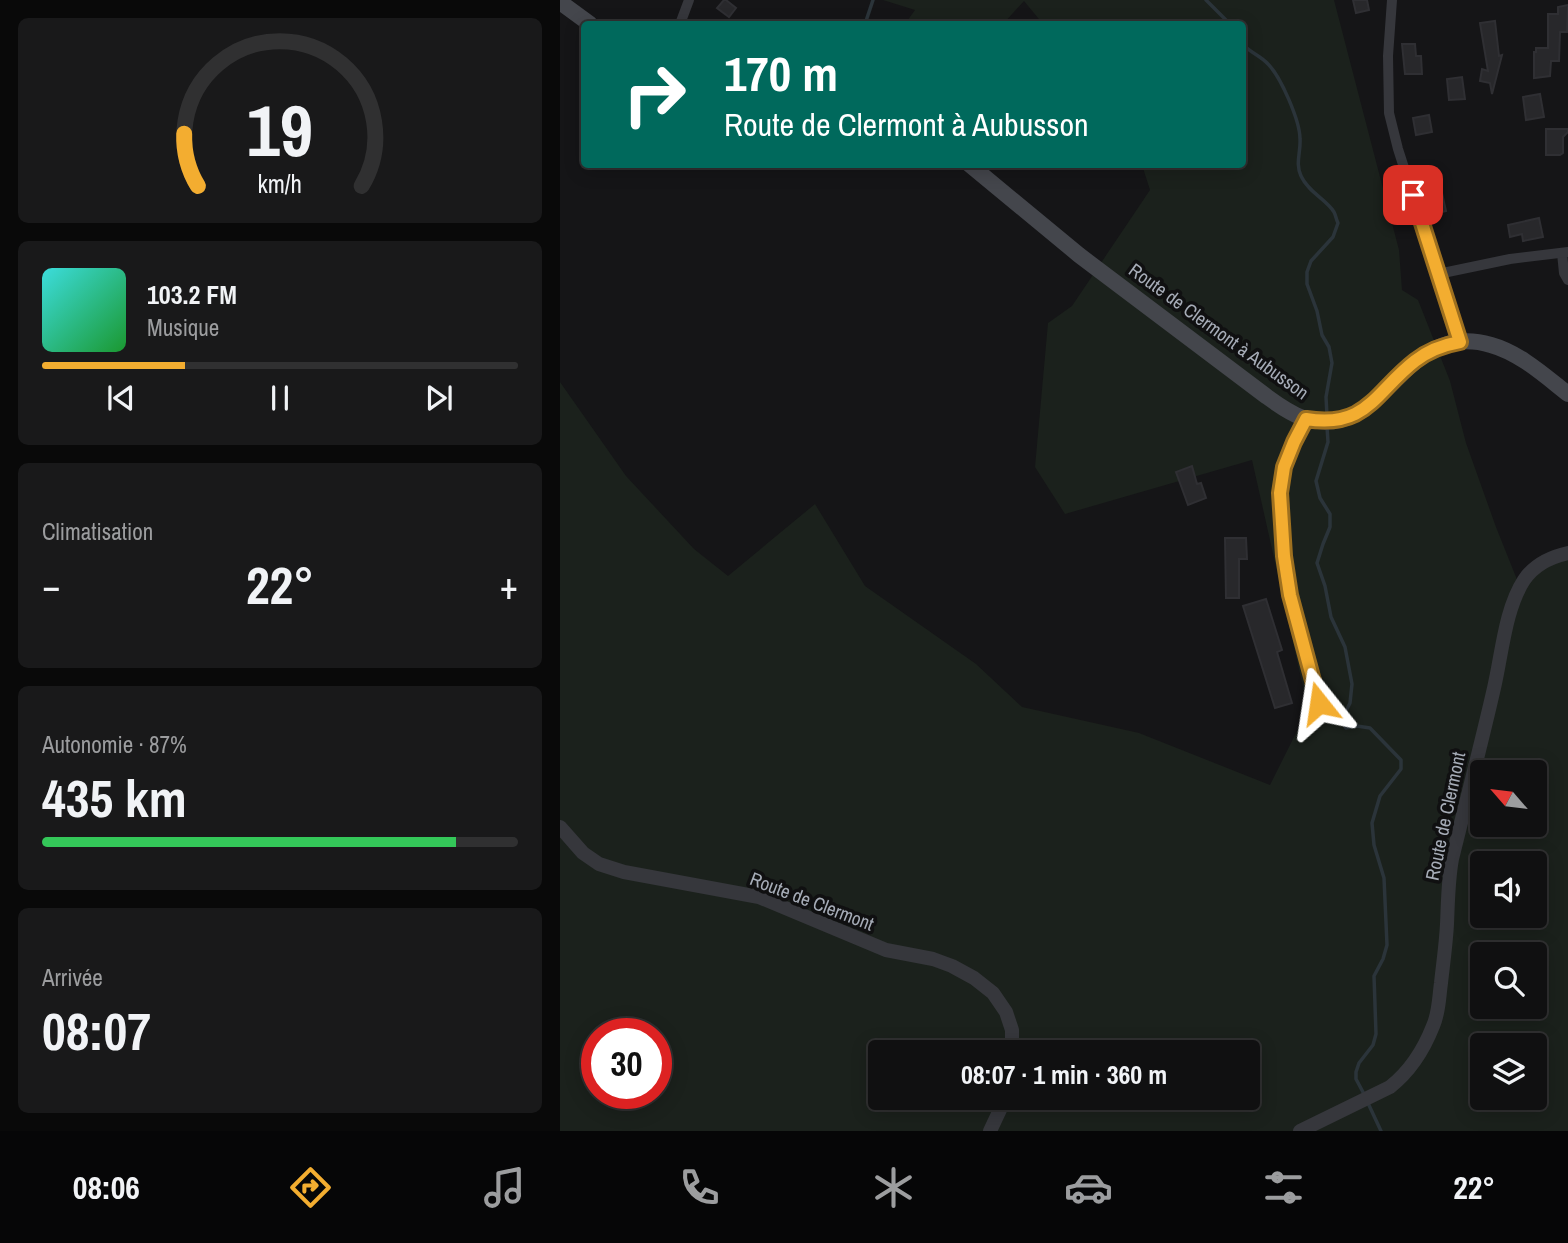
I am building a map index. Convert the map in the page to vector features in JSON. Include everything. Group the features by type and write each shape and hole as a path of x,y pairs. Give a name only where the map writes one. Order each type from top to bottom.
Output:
{"main road":[{"path":"560,2 586,21"},
{"name":"Route de Clermont à Aubusson","path":"974,168 1104,274 1279,406 1306,419 1329,421 1354,415 1373,402 1410,365 1424,355 1445,345 1460,342 1487,344 1507,351 1568,394"}],"street":[{"path":"681,21 689,0"},
{"path":"1392,0 1388,56 1389,113 1460,342"},
{"path":"1438,274 1510,259 1565,252 1564,273 1568,280"},
{"path":"1306,419 1284,467 1280,493 1284,556 1290,595 1319,703"},
{"name":"Route de Clermont","path":"1300,1131 1390,1087 1401,1078 1426,1043 1438,1009 1452,859 1493,694 1507,624 1515,597 1525,579 1537,566 1550,558 1568,553"},
{"name":"Route de Clermont","path":"560,827 583,853 599,864 624,872 759,897 886,950 933,959 952,966 993,993 1006,1012 1012,1040"},
{"path":"990,1131 1000,1110"}],"shaded area":[{"path":"883,0 1334,0 1399,250 1402,290 1418,300 1450,381 1466,443 1520,587 1532,571 1568,552 1568,1131 560,1131 560,382 626,476 694,549 728,576 815,504 865,586 976,664 1022,707 1139,733 1270,785 1308,709 1252,460 1065,514 1035,467 1048,323 1072,306 1150,190 1143,168 1246,168 1246,21 1041,21 1024,1 1006,21 907,21 915,10"}],"building":[{"path":"724,0 736,8 729,17 717,8"},
{"path":"1353,0 1367,0 1369,10 1356,13"},
{"path":"1568,5 1567,32 1560,32 1559,61 1551,61 1550,76 1534,78 1534,52 1536,48 1548,48 1548,14 1558,14 1558,7"},
{"path":"1495,21 1499,56 1502,55 1492,94 1490,83 1480,81 1482,69 1488,71 1480,23"},
{"path":"1402,44 1415,44 1416,56 1421,56 1422,74 1405,74"},
{"path":"1462,77 1465,99 1449,100 1447,79"},
{"path":"1540,94 1544,117 1526,120 1523,97"},
{"path":"1429,115 1432,132 1416,135 1413,118"},
{"path":"1546,129 1568,129 1563,137 1563,153 1560,155 1546,155"},
{"path":"1437,183 1446,211 1434,214 1425,185"},
{"path":"1539,218 1543,237 1523,241 1522,234 1510,237 1508,225"},
{"path":"1192,466 1197,484 1201,483 1206,498 1188,505 1176,472"},
{"path":"1225,538 1246,538 1247,559 1239,559 1239,598 1226,598"},
{"path":"1266,599 1282,650 1277,652 1292,703 1275,708 1243,606"}],"waterway":[{"path":"866,21 873,0"},
{"path":"1206,0 1227,21"},
{"path":"1246,47 1265,61 1284,89 1299,131 1298,167 1301,176 1308,187 1331,207 1338,223 1333,237 1311,261 1307,272 1307,284 1332,363 1326,397 1327,416"},
{"path":"1327,427 1328,442 1316,481 1320,498 1330,514 1330,527 1317,563 1331,617 1345,647 1352,684 1350,703 1341,721 1346,728 1370,728 1401,760 1401,769 1380,796 1372,823 1374,845 1384,878 1387,945 1374,976 1376,1034 1373,1045 1359,1063 1356,1072 1356,1079 1364,1094"},
{"path":"1367,1101 1381,1131"}],"route":[{"path":"1319,703 1290,595 1284,556 1280,493 1284,467 1306,419 1329,421 1354,415 1364,410 1424,355 1433,349 1460,342 1413,195"}]}
